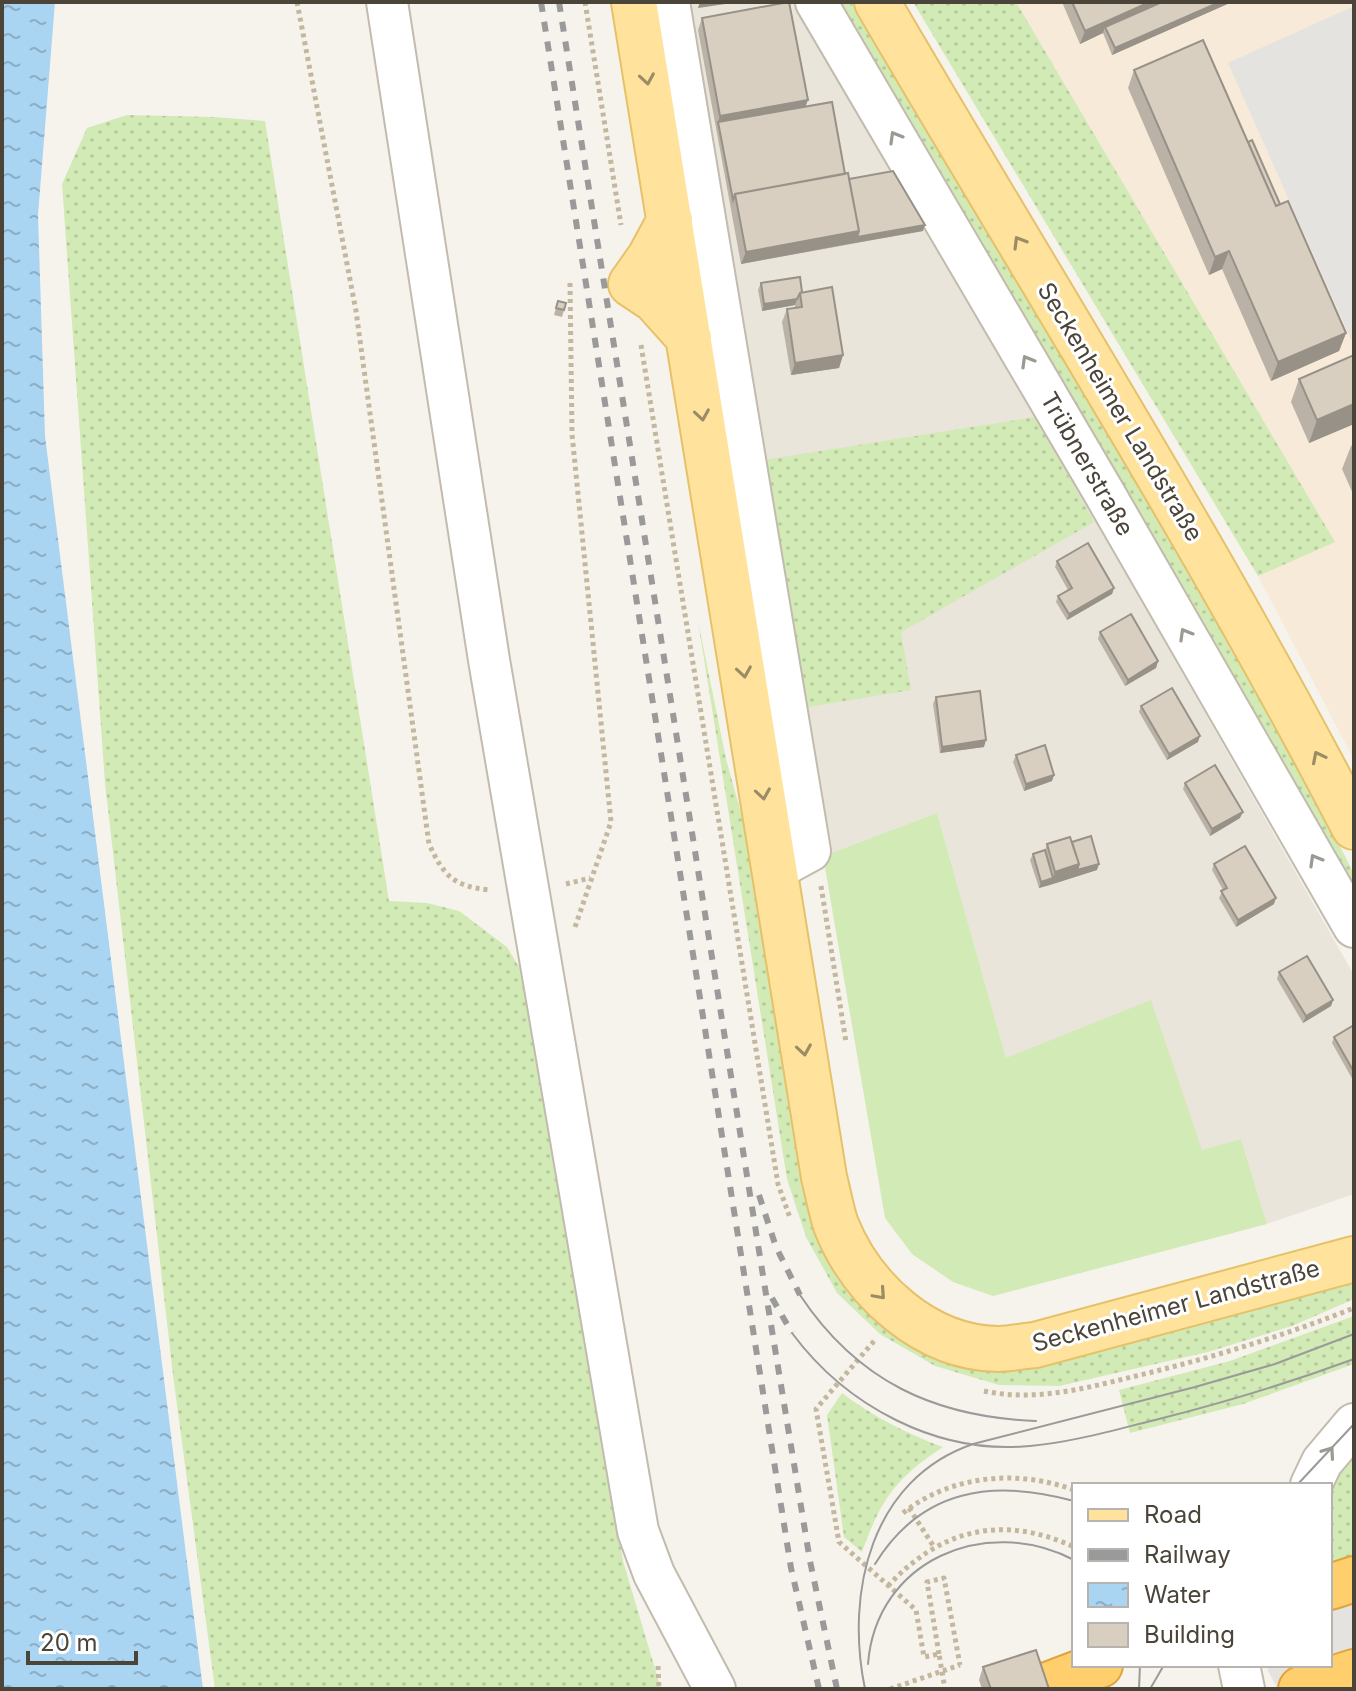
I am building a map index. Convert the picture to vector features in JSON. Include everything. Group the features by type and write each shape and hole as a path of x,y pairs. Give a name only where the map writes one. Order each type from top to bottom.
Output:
{"highway":[{"path":"1332,1586 1354,1579"},
{"path":"1037,1689 1095,1667"},
{"path":"1301,1689 1354,1672"}],"main road":[{"name":"Seckenheimer Landstraße","path":"634,2 689,338 793,860 824,1177 836,1223 857,1268 891,1305 923,1327 959,1342 997,1349 1035,1345 1354,1259"},
{"name":"Seckenheimer Landstraße","path":"877,2 1204,554 1294,712 1354,827"},
{"path":"670,220 631,284 655,300 689,338"}],"street":[{"path":"387,2 528,894 638,1531 654,1574 715,1689"},
{"name":"Seckenheimer Landstraße","path":"669,2 793,860"},
{"name":"Trübnerstraße","path":"816,2 1354,927"},
{"path":"1312,1483 1322,1462 1354,1424"},
{"path":"1239,1667 1244,1689"}],"path":[{"path":"297,2 356,311 429,844 442,870 466,887 528,894"},
{"path":"585,2 631,284"},
{"path":"570,283 572,434 611,822 590,878"},
{"path":"793,860 820,875 847,1048"},
{"path":"874,1341 816,1409 839,1542 916,1610 924,1657 939,1654"},
{"path":"934,1547 906,1511 949,1487 975,1480 1016,1479 1072,1490"},
{"path":"888,1586 909,1564 934,1547 982,1531 1007,1529 1032,1532 1072,1546"},
{"path":"890,1689 960,1665 944,1578 927,1582 939,1654 945,1689"}],"shaded area":[{"path":"678,2 801,2 1354,975 1354,1194 1267,1224 1241,1139 1202,1151 1006,1058 937,813 823,856"},
{"path":"1016,2 1354,2 1354,760 1258,576 1334,541"},
{"path":"1354,6 1354,346 1228,63"},
{"path":"1354,1562 1354,1689 1278,1689 1267,1667 1332,1667 1332,1568"}],"green space":[{"path":"832,2 851,2 1209,607 1293,753 1354,874 1354,898"},
{"path":"913,2 1016,2 1335,542 1258,576"},
{"path":"127,115 265,121 389,901 427,903 459,911 507,947 530,985 623,1561 661,1689 215,1689 173,1375 105,783 62,184 87,128"},
{"path":"1035,417 1094,522 901,632 911,690 802,708 764,460"},
{"path":"698,621 726,759 758,874 818,1234 1000,1367 1052,1364 1354,1280 1354,1299 1292,1326 1208,1352 1059,1386 999,1385 935,1366 880,1334 837,1293 806,1237 787,1179"},
{"path":"937,813 1006,1058 1151,1000 1202,1150 1241,1139 1267,1224 993,1296 953,1282 912,1254 885,1218 823,856"},
{"path":"1354,1316 1354,1364 1243,1404 1130,1433 1119,1390 1230,1361"},
{"path":"842,1393 890,1424 943,1447 913,1469 892,1491 876,1518 862,1552 844,1537 827,1415"},
{"path":"1354,1439 1354,1562 1332,1568 1332,1483"}],"water":[{"path":"2,2 55,2 38,215 45,436 203,1689 2,1689"}],"building":[{"path":"789,2 808,100 720,116 702,18"},
{"path":"1072,2 1150,2 1085,31"},
{"path":"1162,2 1220,2 1115,48 1105,27"},
{"path":"1203,40 1276,206 1288,201 1346,333 1278,362 1229,251 1215,257 1134,70"},
{"path":"832,102 845,174 735,194 733,200 718,122"},
{"path":"1252,140 1280,204 1276,206 1248,142"},
{"path":"893,171 925,225 857,237 859,231 849,179"},
{"path":"848,173 859,231 746,252 735,194"},
{"path":"800,277 802,292 797,299 764,304 761,283"},
{"path":"832,287 843,355 795,363 787,309 802,307 800,293"},
{"path":"558,301 566,303 564,310 556,308"},
{"path":"1354,355 1354,404 1317,420 1299,379"},
{"path":"1088,543 1114,588 1069,614 1058,596 1072,588 1057,561"},
{"path":"1131,614 1158,661 1128,680 1100,632"},
{"path":"1172,688 1200,736 1169,754 1141,706"},
{"path":"980,691 986,740 942,747 936,697"},
{"path":"1045,745 1054,775 1026,784 1016,755"},
{"path":"1215,765 1243,812 1212,829 1185,783"},
{"path":"1091,836 1099,864 1077,870 1079,864 1072,842"},
{"path":"1070,837 1079,864 1055,872 1047,844"},
{"path":"1245,846 1276,898 1238,920 1221,891 1227,888 1214,864"},
{"path":"1045,850 1053,878 1041,882 1033,854"},
{"path":"1307,956 1333,1000 1306,1016 1279,972"},
{"path":"1354,1025 1354,1072 1334,1037"},
{"path":"1036,1650 1049,1689 991,1689 983,1667"}],"tram line":[{"path":"800,1295 822,1325 847,1350 873,1372 901,1389 964,1412 1036,1421"},
{"path":"792,1333 839,1383 896,1420 928,1433 995,1447 1046,1444 1109,1432 1231,1400 1354,1359"},
{"path":"865,1689 859,1615 863,1578 873,1543 889,1511 910,1483 938,1461 973,1444 1275,1364 1354,1334"},
{"path":"1299,1483 1354,1424"},
{"path":"875,1564 894,1539 915,1519 937,1505 962,1496 988,1491 1015,1491 1072,1501"},
{"path":"868,1664 876,1628 891,1597 913,1573 941,1556 972,1545 1006,1542 1040,1547 1072,1559"},
{"path":"1139,1689 1140,1667"},
{"path":"1150,1689 1163,1667"}],"railway":[{"path":"541,2 791,1568 819,1689"},
{"path":"559,2 764,1282 810,1561 837,1689"},
{"path":"759,1195 776,1247 800,1295"},
{"path":"772,1298 792,1333"}]}
